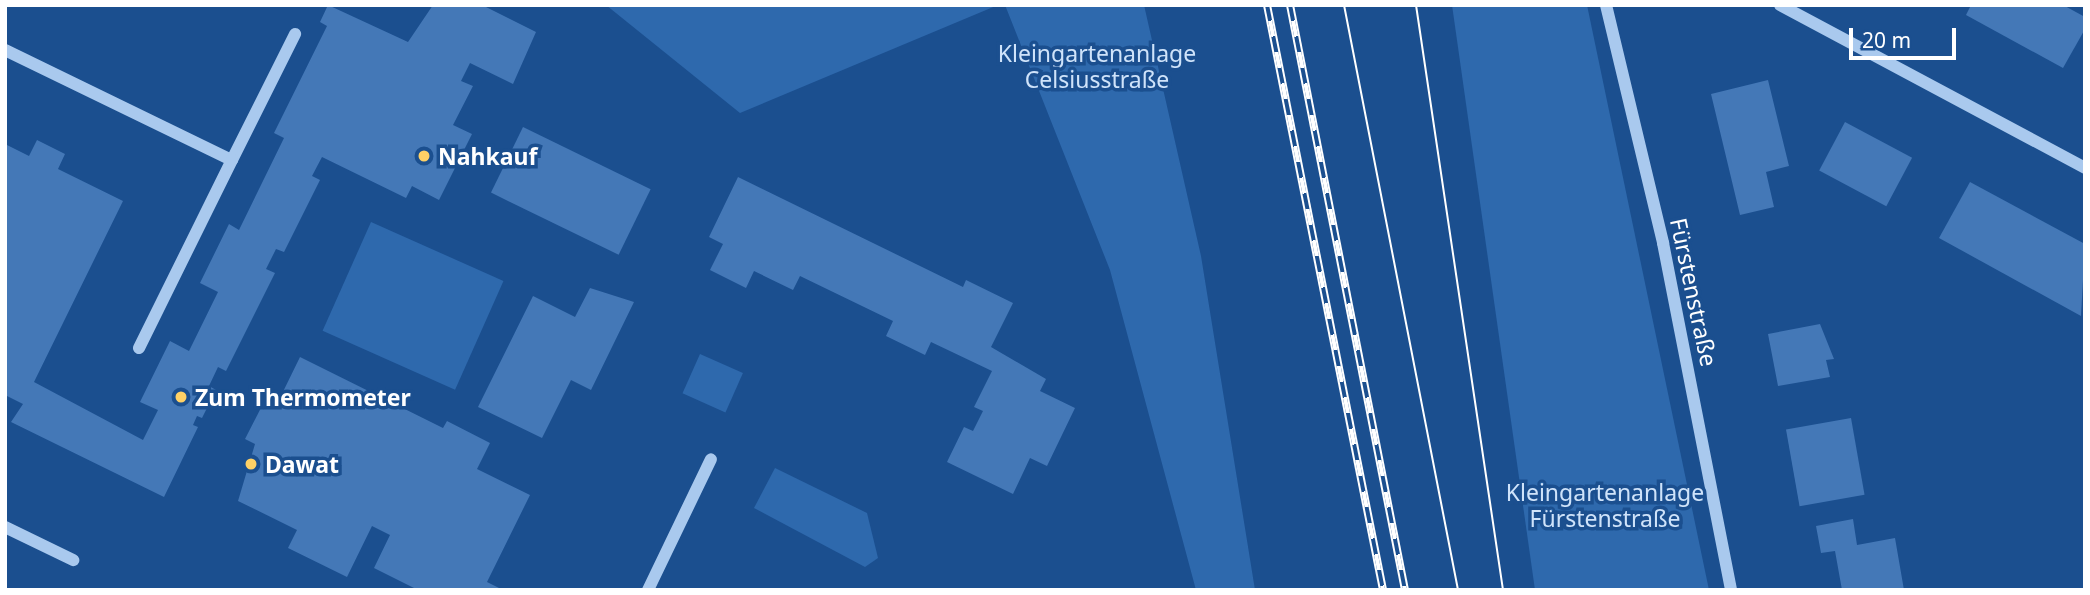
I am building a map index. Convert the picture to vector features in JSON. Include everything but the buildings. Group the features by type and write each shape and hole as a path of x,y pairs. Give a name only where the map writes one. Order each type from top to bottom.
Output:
{"street":[{"name":"Fürstenstraße","path":"1606,5 1663,243 1731,590"},
{"path":"1780,5 2085,168"},
{"path":"139,348 295,34"},
{"path":"5,50 232,160"},
{"path":"648,590 711,459"},
{"path":"5,527 73,560"}],"green space":[{"path":"606,5 998,5 740,113"},
{"name":"Kleingartenanlage Celsiusstraße","path":"1005,5 1144,5 1201,256 1255,590 1196,590 1110,270"},
{"name":"Kleingartenanlage Fürstenstraße","path":"1452,5 1587,5 1709,590 1535,590"},
{"path":"371,222 503,281 455,390 323,331"},
{"path":"700,354 743,373 725,412 683,393"},
{"path":"775,468 867,513 878,558 865,567 754,508"}],"tram line":[{"path":"1344,5 1458,590"},
{"path":"1416,5 1503,590"}],"railway":[{"path":"1267,5 1383,590"},
{"path":"1290,5 1405,590"}],"place":[{"name":"Nahkauf","path":"424,156"},
{"name":"Zum Thermometer","path":"181,397"},
{"name":"Dawat","path":"251,464"}]}
